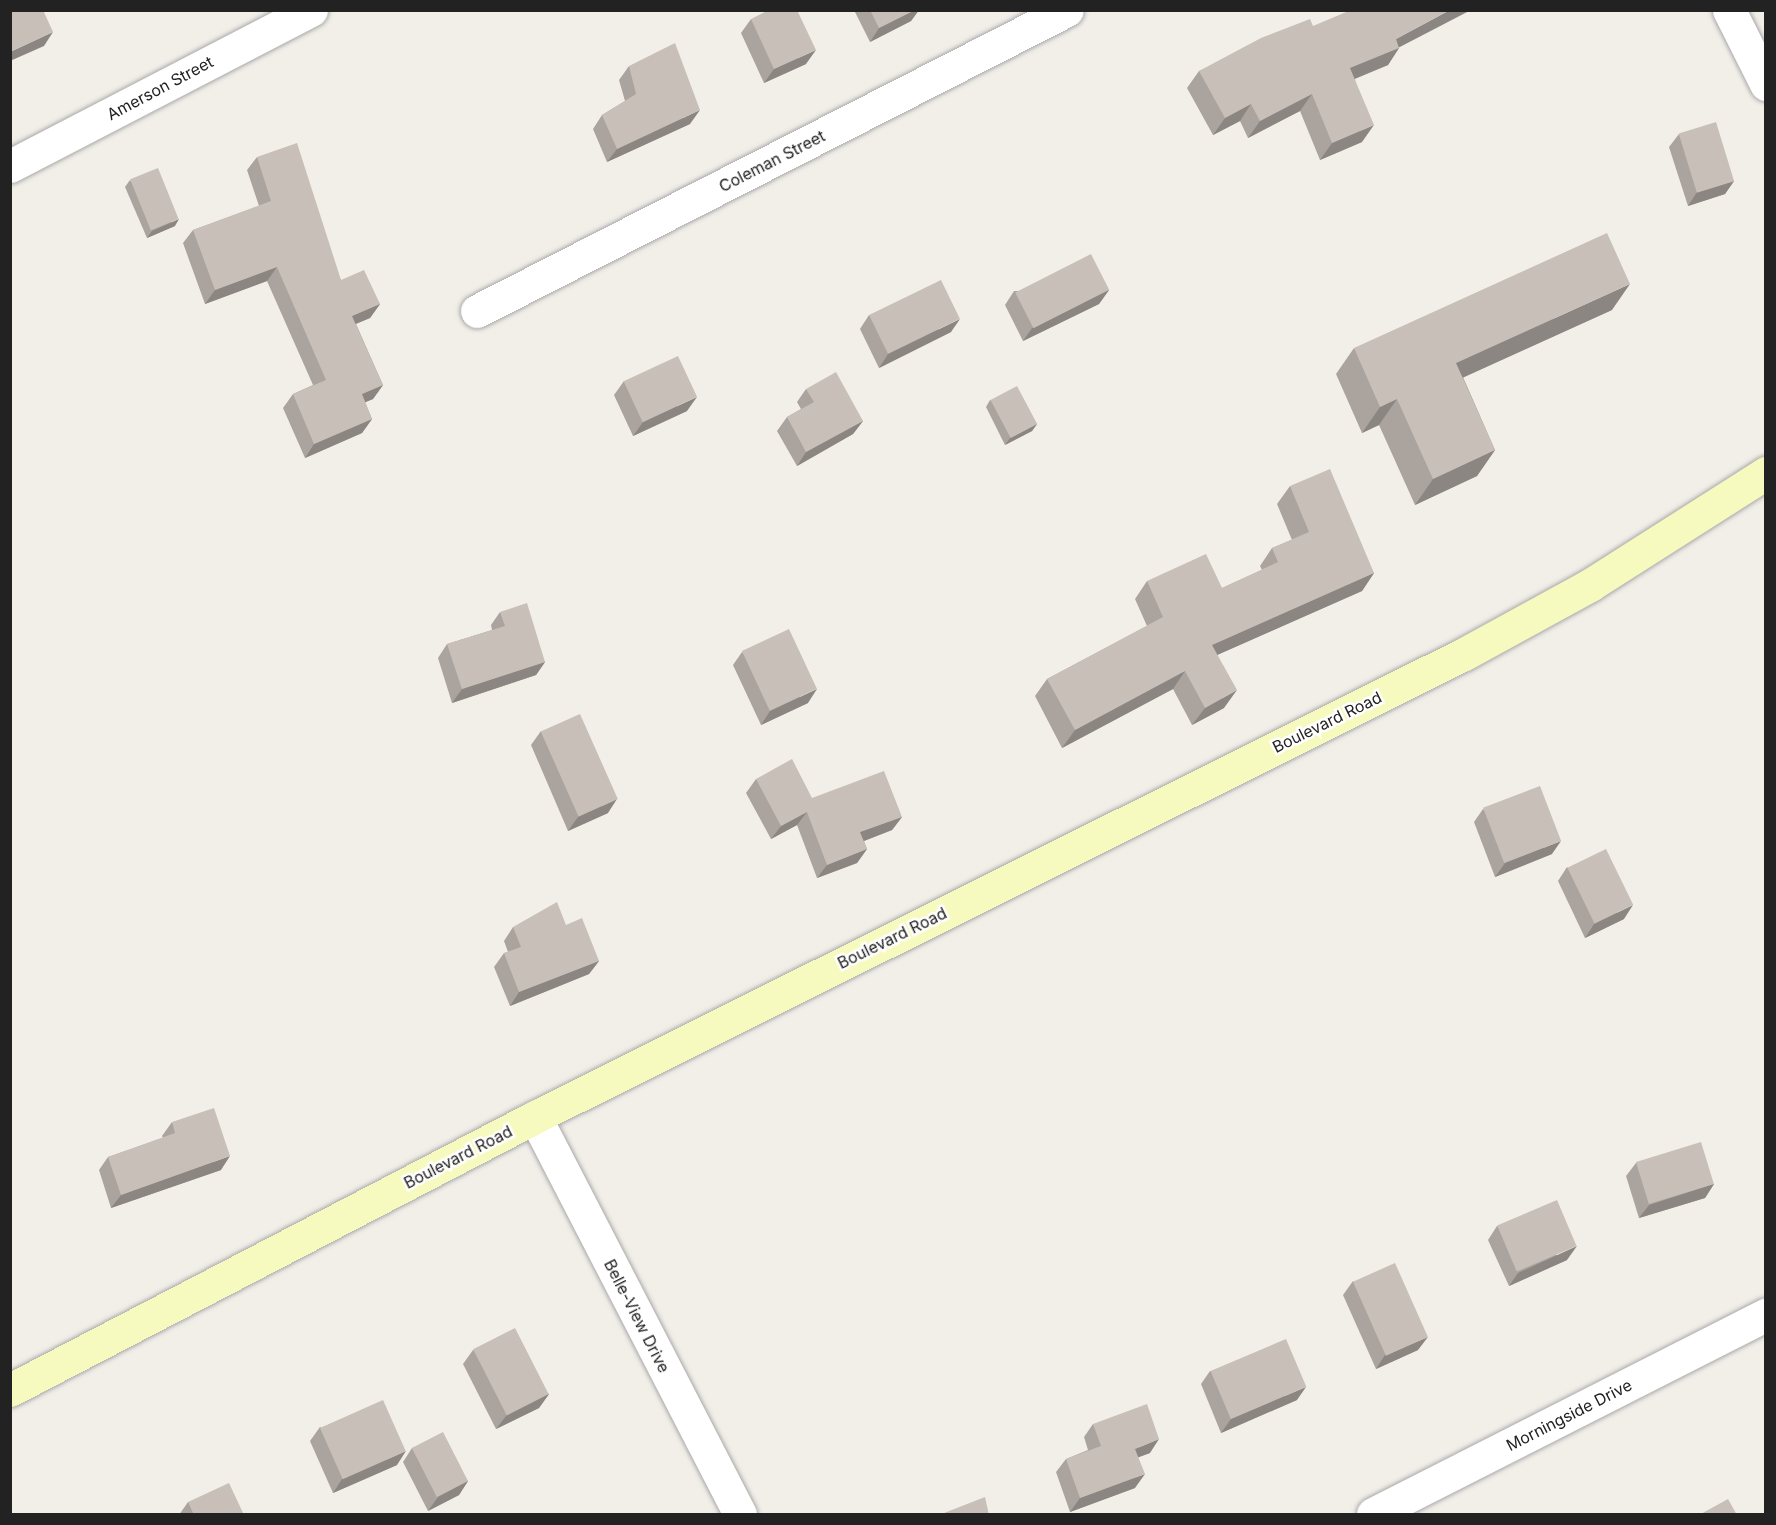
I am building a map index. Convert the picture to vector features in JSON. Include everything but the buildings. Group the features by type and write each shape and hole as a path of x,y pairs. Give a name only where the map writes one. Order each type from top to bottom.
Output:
{"street":[{"name":"Amerson Street","path":"10,166 311,10"},
{"name":"Coleman Street","path":"477,311 1067,10"},
{"path":"1729,10 1766,84"},
{"name":"Boulevard Road","path":"10,1390 535,1117 1464,654 1590,585 1766,473"},
{"name":"Belle-View Drive","path":"535,1117 740,1515"},
{"name":"Morningside Drive","path":"1373,1515 1766,1315"}]}
